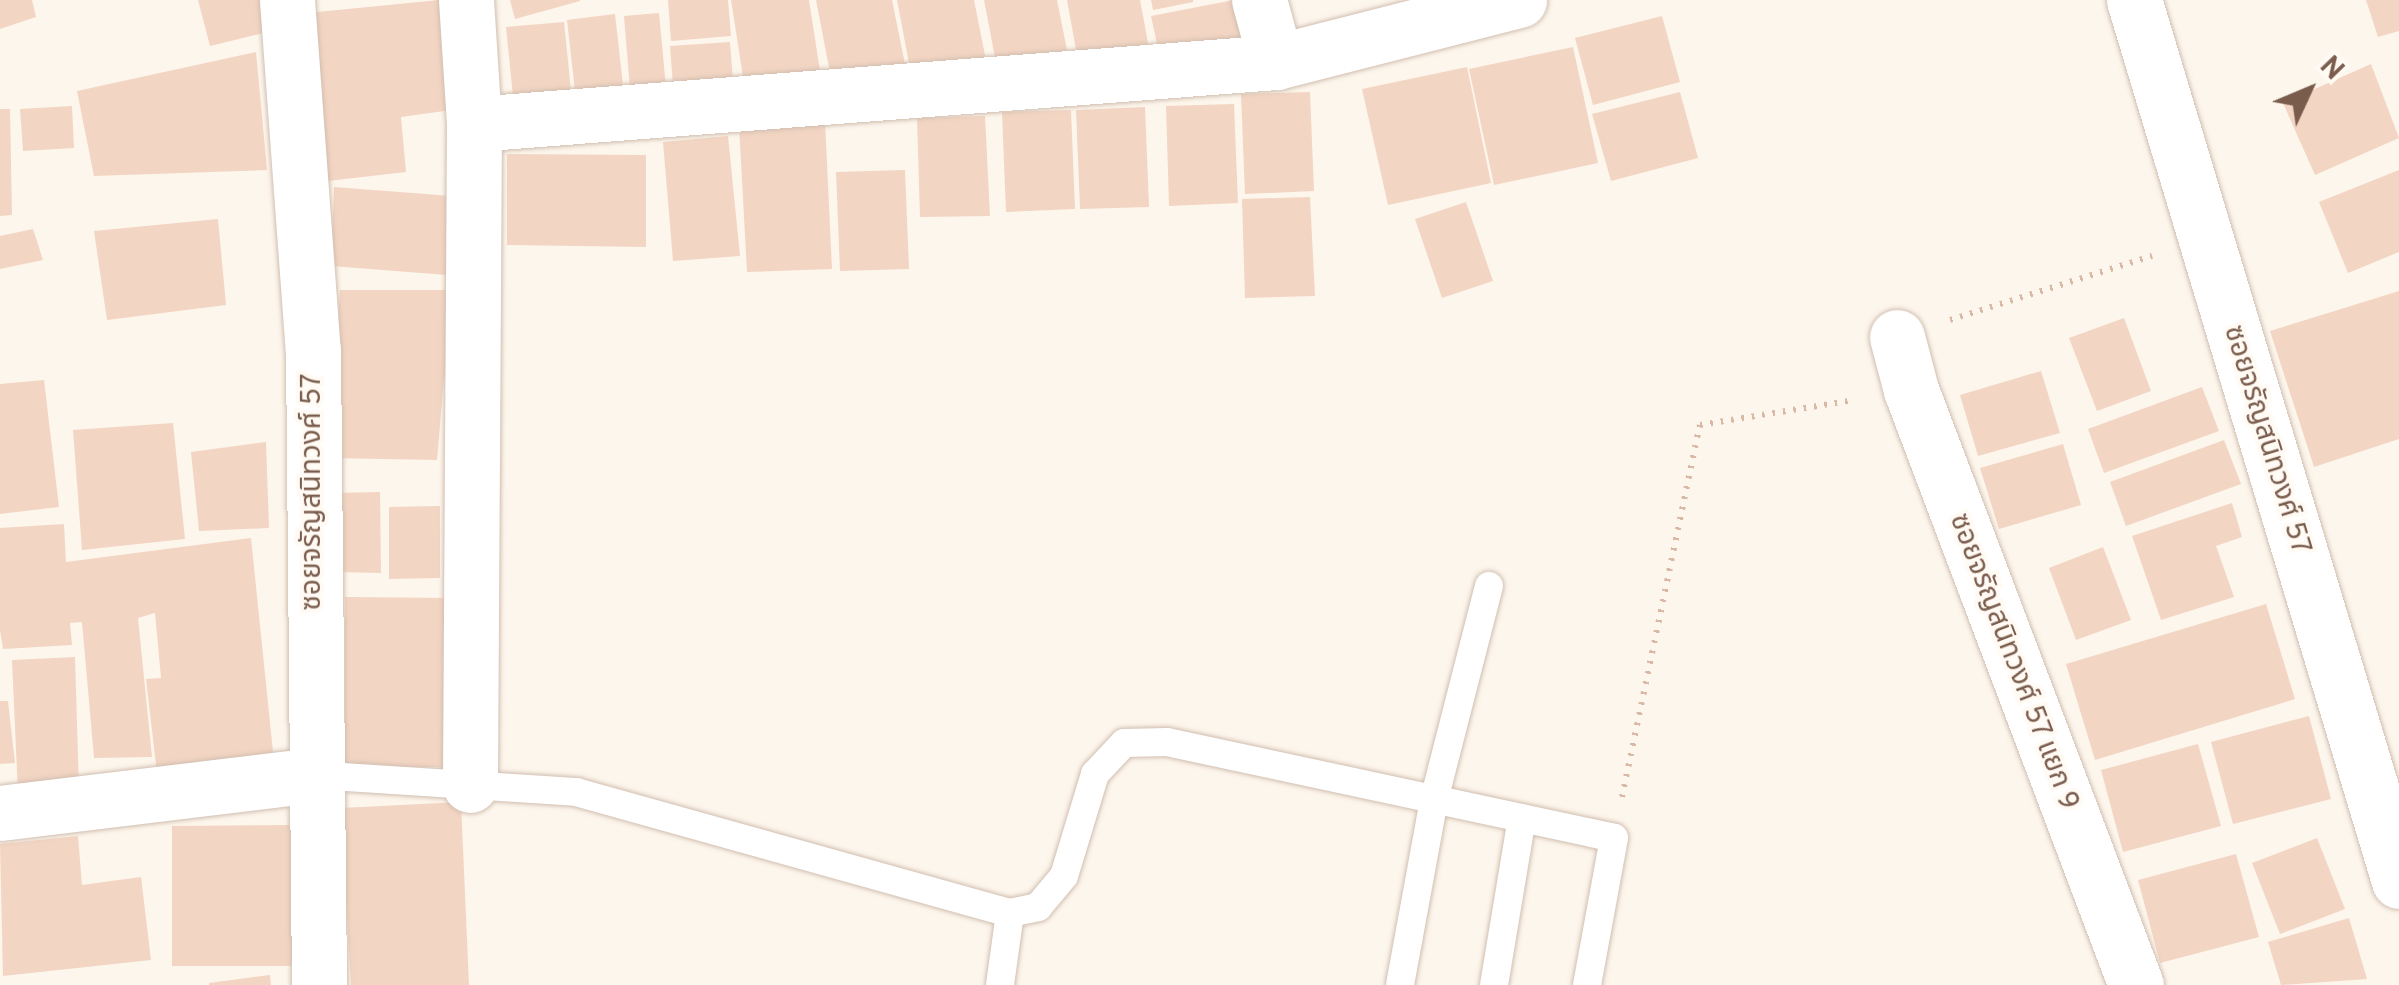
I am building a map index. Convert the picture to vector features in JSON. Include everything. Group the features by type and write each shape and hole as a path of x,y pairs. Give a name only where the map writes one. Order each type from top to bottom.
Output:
{"street":[{"name":"ซอยจรัญสนิทวงศ์ 57","path":"287,0 312,350 319,985"},
{"path":"466,0 474,124 470,786"},
{"path":"1259,0 1276,62"},
{"path":"474,124 1276,62 1519,0"},
{"name":"ซอยจรัญสนิทวงศ์ 57","path":"2134,0 2399,881"},
{"name":"ซอยจรัญสนิทวงศ์ 57 แยก 9","path":"1897,336 1911,390 2136,985"},
{"path":"0,813 314,776"}],"lane":[{"path":"1400,985 1434,800 1489,586"},
{"path":"314,776 576,792 1010,913 1038,906 1064,876 1095,774 1124,744 1166,742 1614,838 1587,985"},
{"path":"1494,985 1522,818"},
{"path":"1000,985 1010,913"}],"path":[{"path":"1897,336 2206,239"},
{"path":"1614,838 1700,425 1911,390"}],"building":[{"path":"0,0 32,0 36,17 0,29"},
{"path":"198,0 276,0 283,28 210,46"},
{"path":"439,0 466,108 401,117 406,172 328,181 307,13"},
{"path":"510,0 580,0 580,1 515,19"},
{"path":"668,0 728,0 731,36 671,41"},
{"path":"731,0 809,0 822,84 746,96"},
{"path":"816,0 892,0 907,74 833,88"},
{"path":"897,0 974,0 986,60 911,74"},
{"path":"984,0 1057,0 1068,55 997,68"},
{"path":"1067,0 1140,0 1149,48 1078,61"},
{"path":"1151,0 1193,0 1193,2 1153,10"},
{"path":"1234,0 1244,45 1161,62 1151,16"},
{"path":"2366,0 2399,0 2399,31 2378,37"},
{"path":"659,13 667,98 631,101 624,16"},
{"path":"615,14 625,103 577,109 567,20"},
{"path":"1662,16 1680,82 1593,105 1575,38"},
{"path":"564,22 572,100 514,106 506,27"},
{"path":"730,42 734,94 674,99 670,46"},
{"path":"1573,47 1598,163 1494,185 1469,69"},
{"path":"256,52 267,170 94,176 77,91"},
{"path":"2371,64 2399,138 2315,175 2283,103"},
{"path":"1467,67 1491,183 1388,205 1362,89"},
{"path":"1310,92 1314,191 1245,194 1241,94"},
{"path":"1680,92 1698,158 1611,181 1592,114"},
{"path":"1234,104 1238,203 1169,206 1166,106"},
{"path":"72,106 74,148 23,151 20,109"},
{"path":"1145,107 1149,207 1080,209 1076,110"},
{"path":"0,109 10,109 12,215 0,216"},
{"path":"1071,110 1075,209 1006,212 1002,112"},
{"path":"985,116 990,216 920,217 917,118"},
{"path":"825,121 832,269 747,272 739,125"},
{"path":"728,136 740,256 673,261 663,142"},
{"path":"507,154 646,155 646,247 507,245"},
{"path":"905,170 909,269 840,271 836,172"},
{"path":"2399,170 2399,252 2348,273 2319,202"},
{"path":"334,187 465,197 460,276 331,266"},
{"path":"1310,197 1315,296 1245,298 1242,199"},
{"path":"1466,202 1493,281 1442,298 1415,219"},
{"path":"218,219 226,305 107,320 94,231"},
{"path":"33,229 43,260 0,269 0,236"},
{"path":"340,290 460,290 458,378 444,378 437,460 328,458"},
{"path":"2399,291 2399,439 2314,467 2270,331"},
{"path":"2124,318 2151,391 2097,411 2069,338"},
{"path":"2041,371 2060,433 1978,456 1960,395"},
{"path":"44,380 59,507 0,514 0,384"},
{"path":"2202,387 2219,431 2104,473 2088,429"},
{"path":"173,423 185,539 82,550 73,430"},
{"path":"2224,440 2241,484 2126,526 2110,482"},
{"path":"266,442 269,528 199,531 191,452"},
{"path":"2063,444 2081,505 1999,529 1980,468"},
{"path":"380,492 381,573 337,572 336,493"},
{"path":"2232,503 2242,537 2216,546 2234,597 2161,620 2132,536"},
{"path":"440,506 440,578 389,579 389,507"},
{"path":"64,524 66,562 251,538 275,771 158,782 146,679 161,678 155,613 138,618 152,757 94,758 82,622 70,623 72,645 3,649 0,630 0,528"},
{"path":"2103,547 2131,620 2076,640 2049,568"},
{"path":"345,597 452,598 453,767 345,767"},
{"path":"2266,604 2295,699 2095,760 2066,664"},
{"path":"75,657 79,790 18,794 12,660"},
{"path":"0,701 8,701 15,763 0,764"},
{"path":"2309,716 2331,799 2233,824 2211,742"},
{"path":"2198,744 2221,826 2123,852 2101,770"},
{"path":"461,802 469,985 351,985 341,808"},
{"path":"298,825 299,966 172,966 172,826"},
{"path":"78,836 82,885 141,877 151,960 3,976 0,844"},
{"path":"2317,838 2345,909 2280,934 2252,863"},
{"path":"2236,854 2259,937 2160,963 2138,880"},
{"path":"2349,918 2367,979 2281,985 2268,942"},
{"path":"270,975 271,985 209,985 209,983"}]}
